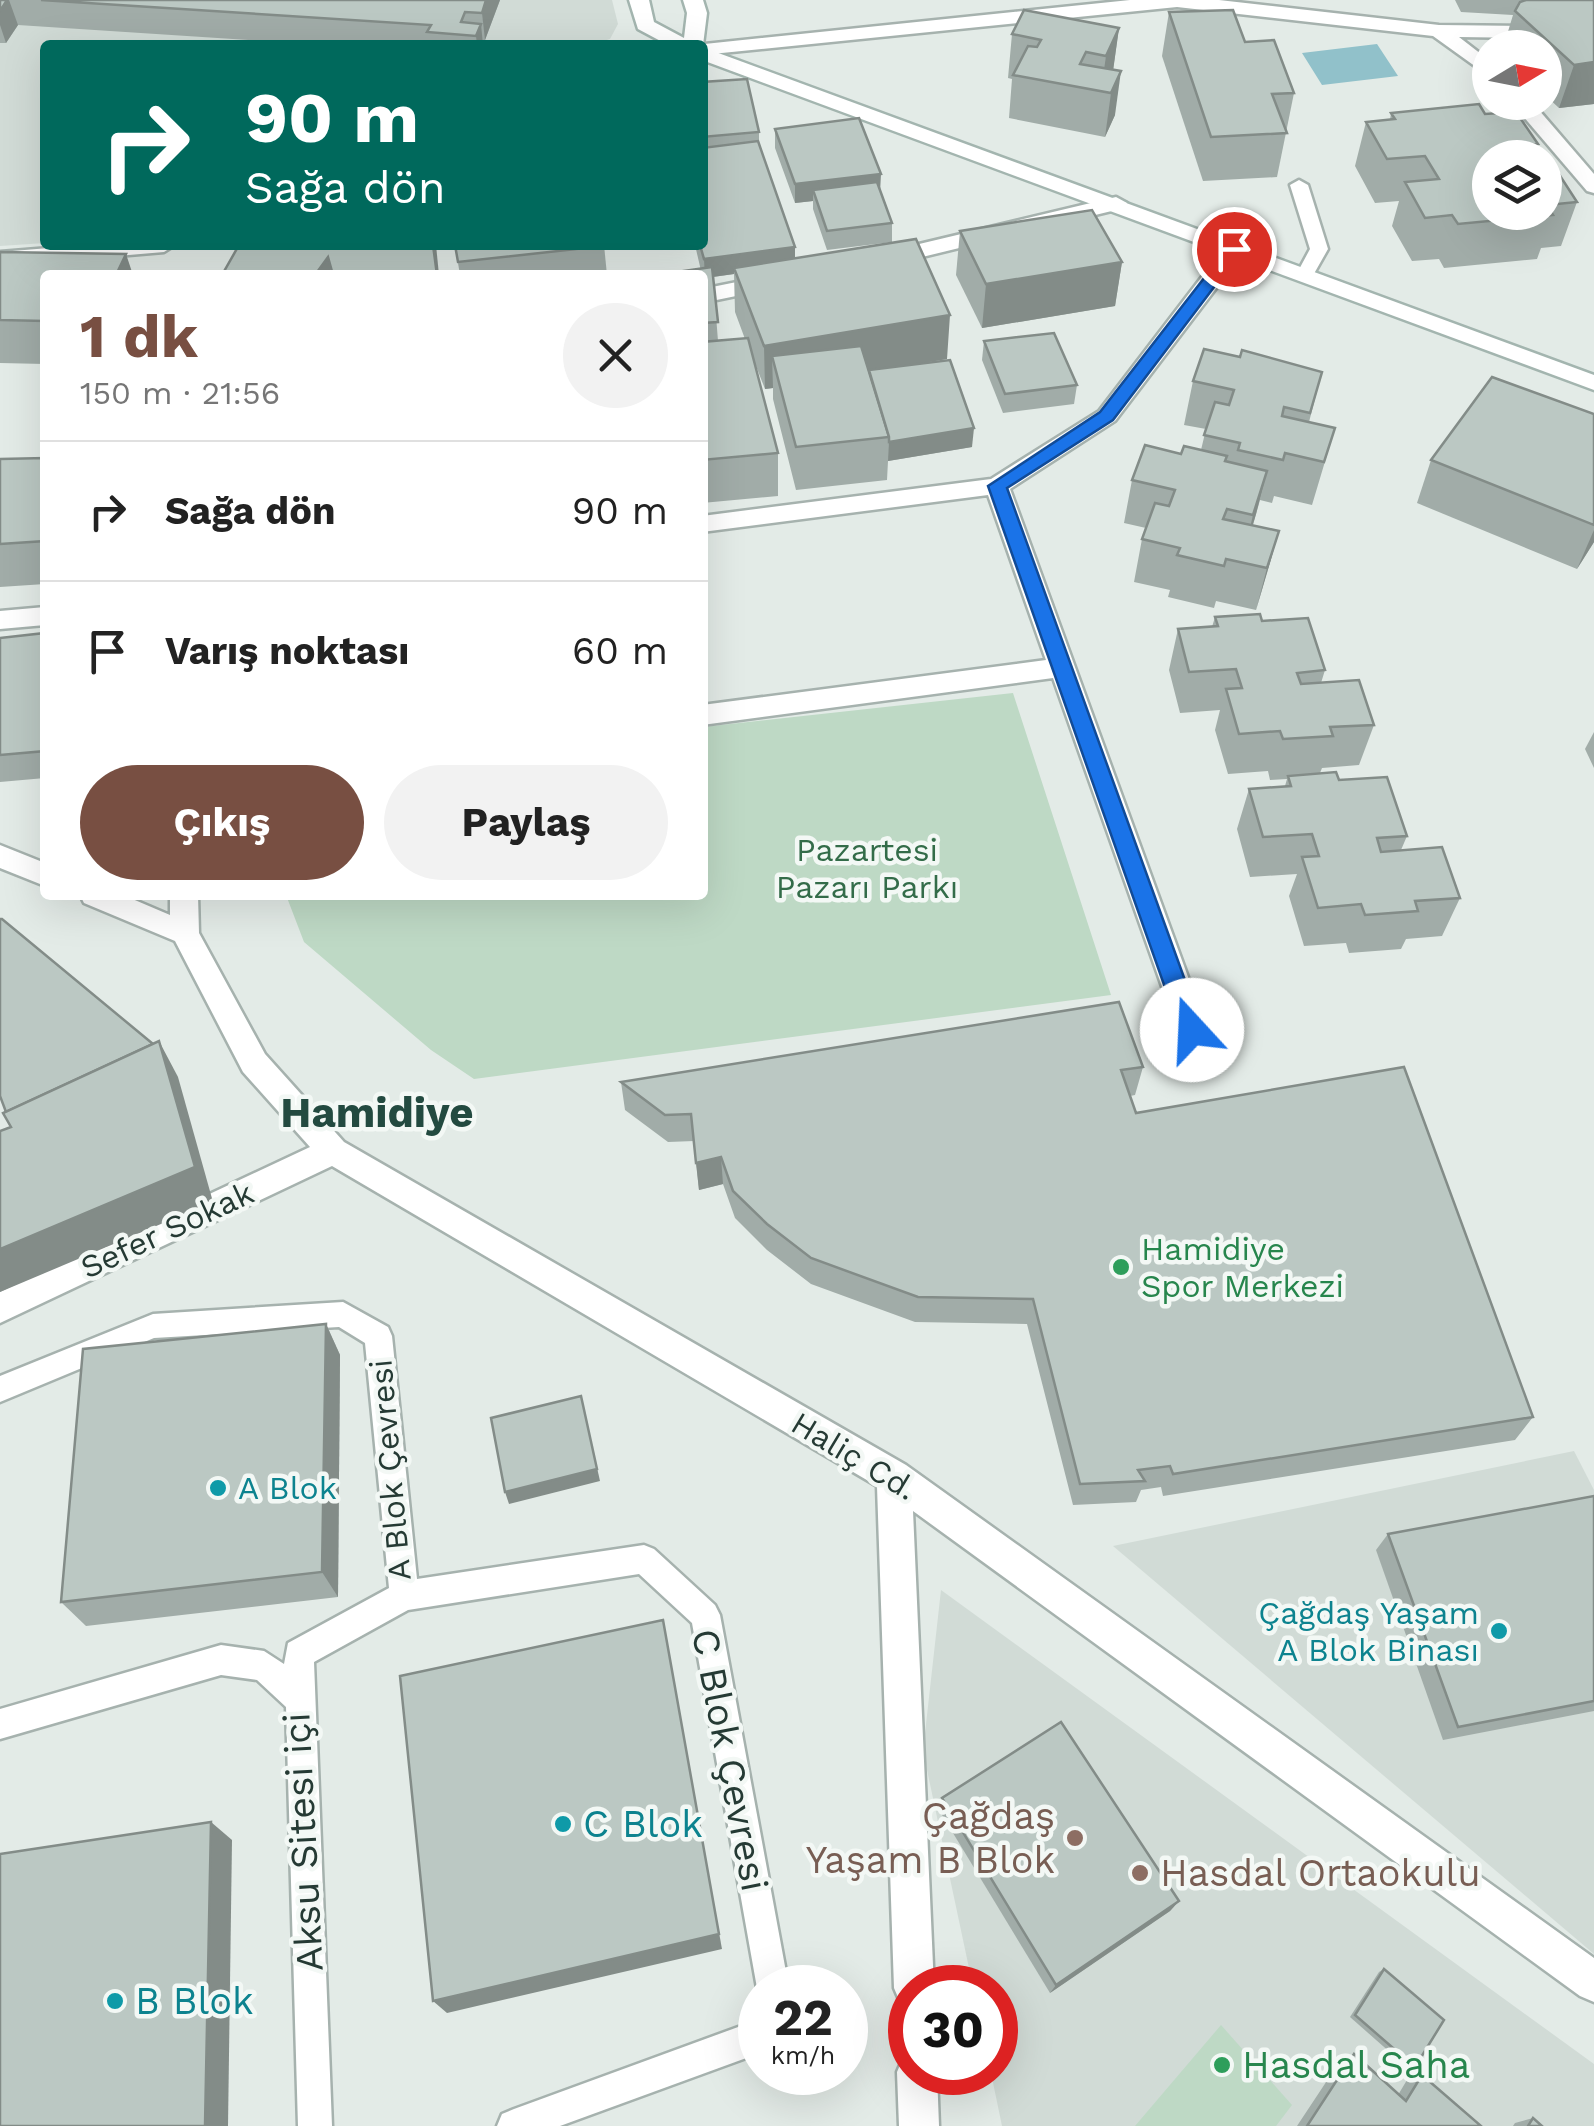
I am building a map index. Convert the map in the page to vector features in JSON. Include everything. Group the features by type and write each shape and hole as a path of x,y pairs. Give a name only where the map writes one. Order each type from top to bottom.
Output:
{"street":[{"path":"639,0 645,25 674,40"},
{"path":"693,0 697,13 694,40"},
{"path":"708,50 1187,0"},
{"path":"1177,1 1439,30 1594,33"},
{"path":"1439,30 1472,57"},
{"path":"708,53 1594,382"},
{"path":"1536,120 1594,187"},
{"path":"852,266 1116,203"},
{"path":"708,523 997,486 1107,416 1234,249"},
{"path":"0,258 107,250"},
{"path":"708,295 796,277"},
{"path":"997,486 1192,1030"},
{"path":"0,620 40,616"},
{"path":"708,714 1062,667"},
{"path":"0,856 40,872"},
{"path":"106,900 186,933"},
{"name":"Haliç Cd.","path":"184,900 186,933 254,1062 333,1151 894,1477 1594,1982"},
{"name":"Sefer Sokak","path":"0,1308 333,1151"},
{"path":"894,1477 913,1965"},
{"path":"918,2095 919,2126"}],"lane":[{"path":"1300,184 1319,249 1305,276"},
{"name":"A Blok Çevresi","path":"0,1390 153,1326 343,1314 378,1336 404,1596 299,1654 300,1700"},
{"name":"C Blok Çevresi","path":"404,1596 644,1559 704,1615 770,1965"},
{"name":"Aksu Sitesi içi","path":"0,1724 220,1660 264,1666 300,1700 314,2126"},
{"path":"514,2126 738,2044"}],"shaded area":[{"path":"0,0 612,0 618,24 607,40 40,40 40,243 0,246"},
{"path":"1574,1451 1594,1490 1594,1954 1113,1546"},
{"name":"Hasdal Ortaokulu","path":"941,1590 1594,2064 1594,2126 1002,2126 996,2095 1018,2095 1018,1965 968,1965 923,1751"}],"green space":[{"name":"Pazartesi Pazarı Parkı","path":"1013,693 1111,995 474,1079 431,1050 304,942 288,900 708,900 708,726"},
{"name":"Hasdal Saha","path":"1221,2025 1292,2105 1276,2126 1135,2126"}],"water":[{"path":"1377,44 1398,76 1322,85 1302,53"}],"building":[{"path":"41,0 486,0 482,13 465,12 461,22 481,24 476,36 427,32 431,25"},
{"path":"1594,0 1594,62 1574,65 1562,54 1562,30 1536,30 1515,11 1520,2"},
{"path":"1024,10 1119,28 1106,56 1086,52 1080,64 1121,71 1111,93 1013,75 1028,46 1037,47 1041,40 1012,34"},
{"path":"1233,10 1245,42 1274,40 1294,93 1272,94 1287,133 1211,137 1169,12"},
{"path":"747,79 759,132 708,136 708,82"},
{"path":"1472,105 1472,120 1522,120 1535,140 1472,140 1472,223 1458,224 1452,215 1425,218 1405,182 1439,179 1425,156 1387,159 1366,122 1395,119 1391,113"},
{"path":"859,118 881,174 795,184 775,129"},
{"path":"758,141 795,247 704,259 701,250 708,250 708,147"},
{"path":"1562,179 1577,202 1562,204"},
{"path":"877,182 892,223 827,231 813,190"},
{"path":"1092,210 1122,262 986,284 960,231"},
{"path":"916,239 950,315 764,346 734,268"},
{"path":"236,250 434,250 436,270 332,270 328,257 319,270 225,270"},
{"path":"456,250 568,250 458,262"},
{"path":"0,252 126,254 118,270 40,270 40,321 0,320"},
{"path":"712,267 718,322 708,323 708,270 691,270"},
{"path":"1054,333 1077,385 1005,394 984,341"},
{"path":"748,338 778,453 708,459 708,341"},
{"path":"861,346 889,437 796,447 772,356"},
{"path":"1204,349 1240,357 1242,350 1322,372 1310,413 1284,407 1282,416 1335,428 1324,462 1285,453 1283,460 1238,450 1240,443 1204,435 1215,402 1229,405 1234,390 1193,381"},
{"path":"950,360 974,428 889,442 869,370"},
{"path":"1492,377 1594,414 1594,525 1431,460"},
{"path":"1145,445 1181,454 1184,446 1267,471 1253,515 1227,509 1223,519 1279,531 1267,568 1226,559 1224,566 1177,555 1180,548 1142,539 1155,503 1169,506 1175,490 1132,480"},
{"path":"40,458 40,541 0,544 0,459"},
{"path":"1260,614 1262,621 1308,618 1325,670 1297,673 1301,684 1359,680 1374,725 1330,727 1333,736 1283,739 1280,731 1239,734 1226,689 1242,688 1236,669 1189,672 1178,629 1218,626 1215,617"},
{"path":"40,634 40,751 0,755 0,638"},
{"path":"1336,772 1339,780 1387,777 1407,836 1377,838 1381,852 1442,847 1460,898 1415,901 1418,911 1365,915 1361,904 1318,908 1302,857 1319,856 1312,834 1263,837 1249,789 1291,786 1288,776"},
{"path":"0,919 153,1044 6,1112 0,1096"},
{"name":"Hamidiye Spor Merkezi","path":"1119,1002 1143,1067 1121,1070 1136,1113 1404,1067 1533,1417 1173,1474 1170,1466 1138,1470 1145,1481 1080,1484 1033,1299 918,1297 811,1258 733,1191 721,1157 696,1163 691,1114 665,1115 621,1082"},
{"path":"159,1041 195,1167 0,1249 0,1131 11,1127 3,1113"},
{"name":"A Blok","path":"326,1324 322,1572 61,1602 83,1349"},
{"path":"581,1396 597,1469 505,1492 491,1418"},
{"name":"Çağdaş Yaşam A Blok Binası","path":"1594,1496 1594,1701 1458,1727 1388,1534"},
{"name":"C Blok","path":"663,1620 719,1934 433,2001 400,1676"},
{"path":"1061,1722 1179,1901 1056,1985 942,1798"},
{"name":"B Blok","path":"211,1822 205,2126 0,2126 0,1854"},
{"path":"1384,1969 1444,2020 1415,2067 1355,2015"},
{"path":"1354,2054 1406,2101 1422,2075 1481,2126 1307,2126"}],"place":[{"name":"Hamidiye Spor Merkezi","path":"1121,1267"},
{"name":"A Blok","path":"218,1488"},
{"name":"Çağdaş Yaşam A Blok Binası","path":"1499,1631"},
{"name":"C Blok","path":"563,1824"},
{"name":"Çağdaş Yaşam B Blok","path":"1075,1838"},
{"name":"Hasdal Ortaokulu","path":"1140,1873"},
{"name":"B Blok","path":"115,2001"},
{"name":"Hasdal Saha","path":"1222,2065"}],"district":[{"name":"Hamidiye","path":"377,1112"}],"route":[{"path":"1192,1030 997,486 1107,416 1234,249"}]}
